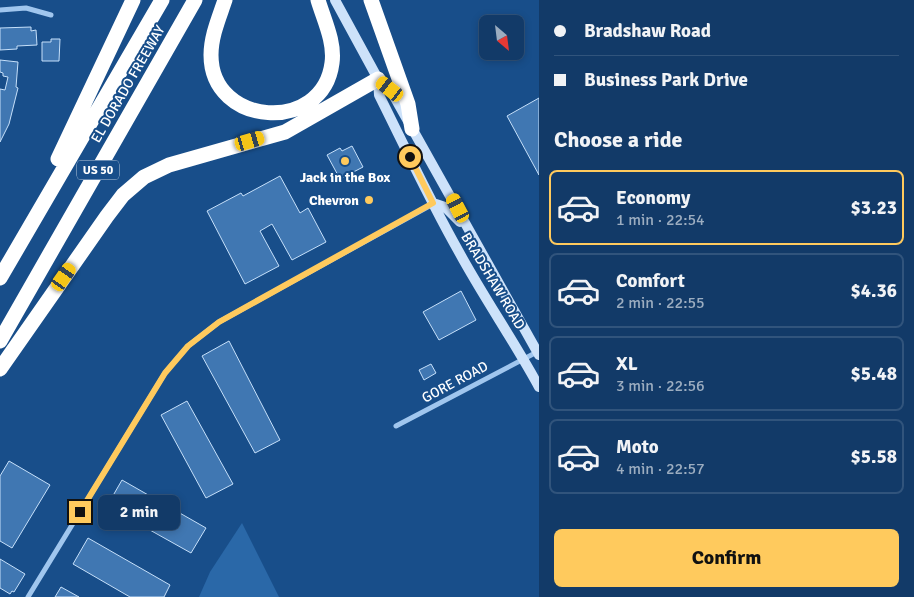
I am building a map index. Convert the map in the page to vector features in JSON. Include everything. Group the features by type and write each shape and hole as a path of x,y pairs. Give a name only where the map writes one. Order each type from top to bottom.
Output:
{"highway":[{"path":"9,262 133,0"},
{"name":"EL DORADO FREEWAY","path":"0,278 162,0"},
{"name":"EL DORADO FREEWAY","path":"0,341 195,0"},
{"path":"225,0 213,37 211,56 215,76 225,92 240,105 258,113 278,114 297,109 312,99 325,84 332,64 332,44 318,0"},
{"path":"371,0 408,104 412,128"},
{"path":"0,369 107,216 123,195 144,178 169,165 285,132 378,79"}],"main road":[{"name":"BRADSHAW ROAD","path":"335,0 378,79 390,89 538,353"},
{"name":"BRADSHAW ROAD","path":"378,79 379,95 459,253 539,387"},
{"path":"433,203 439,204 454,214 480,250"}],"street":[{"path":"0,10 26,8 51,15"},
{"path":"28,597 165,373 188,346 219,322 433,203"},
{"name":"GORE ROAD","path":"396,426 538,353"}],"shaded area":[{"path":"242,523 279,597 199,597 210,572"}],"building":[{"path":"31,27 31,31 36,30 37,45 17,46 17,49 0,50 0,28"},
{"path":"51,39 60,39 59,61 42,61 42,42 51,42"},
{"path":"0,60 18,62 16,87 18,88 9,124 0,142 0,89 5,90 8,77 3,76 3,73 0,72"},
{"path":"539,98 539,175 507,116"},
{"name":"Jack in the Box","path":"352,146 363,167 340,179 327,155 340,148 342,151"},
{"path":"280,176 300,213 308,208 326,242 292,260 272,224 260,231 279,266 245,284 207,211 241,193 243,196"},
{"path":"461,291 476,320 439,340 423,312"},
{"path":"229,341 280,440 255,453 202,356"},
{"path":"431,364 436,373 424,380 419,370"},
{"path":"187,401 233,484 206,498 161,415"},
{"path":"9,461 50,485 12,548 0,541 0,476"},
{"path":"122,480 206,528 191,553 107,506"},
{"path":"88,538 170,585 164,597 130,597 73,564"},
{"path":"0,559 25,574 14,592 12,591 10,594 0,588"},
{"path":"61,587 79,597 55,597"}],"place":[{"name":"Jack in the Box","path":"345,161"},
{"name":"Chevron","path":"369,200"}],"route":[{"path":"80,512 165,373 201,334 219,322 433,203 410,157"}]}
